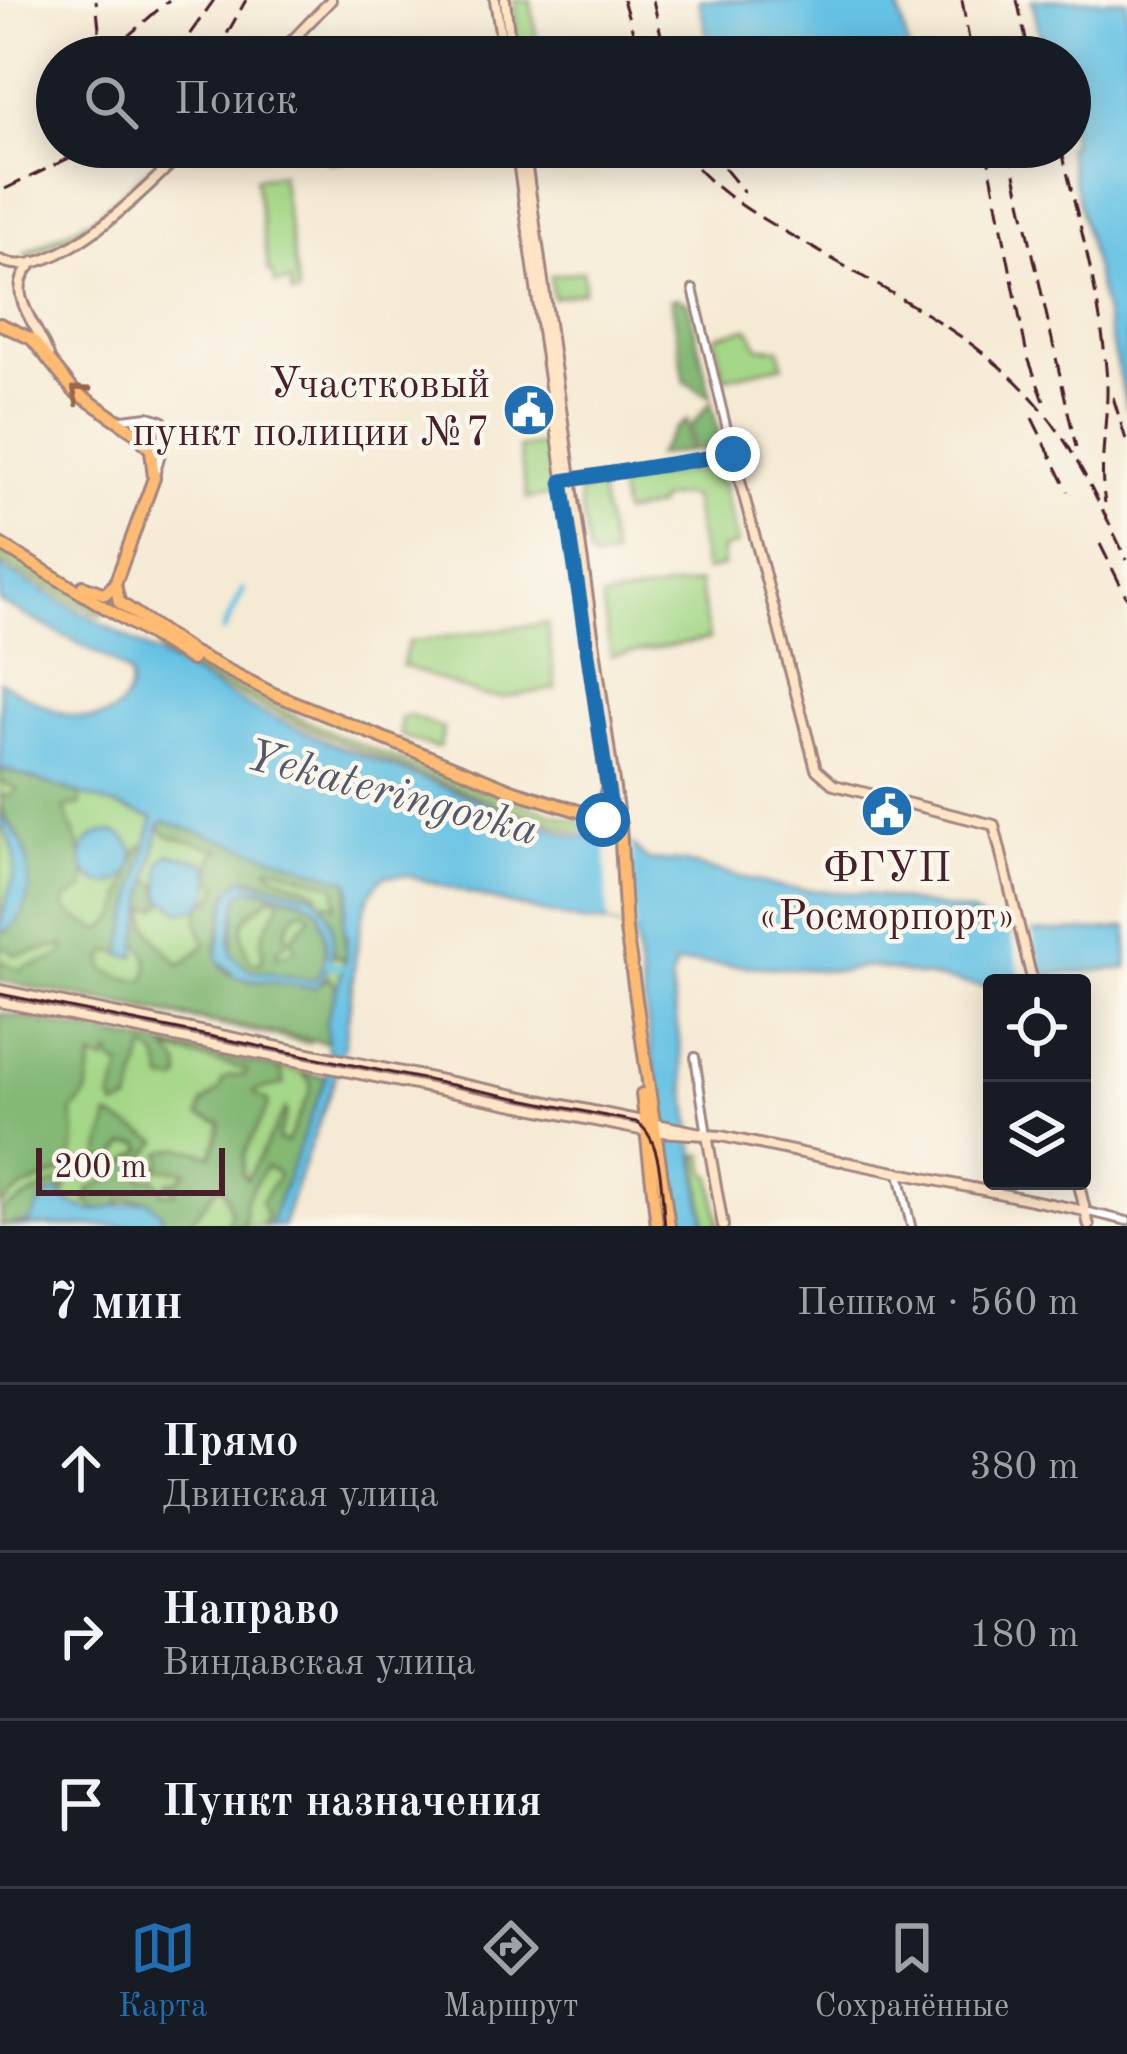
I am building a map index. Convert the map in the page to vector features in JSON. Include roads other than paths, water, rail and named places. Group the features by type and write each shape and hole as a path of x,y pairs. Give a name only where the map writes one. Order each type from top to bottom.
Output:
{"main road":[{"path":"0,324 23,332 74,391 146,442 156,472 115,584 122,605 192,652 274,694 514,791 577,811 616,832"},
{"path":"0,544 189,659 272,701 512,798 616,832"},
{"path":"66,581 100,594 115,584"},
{"path":"616,832 623,928 669,1226"},
{"path":"654,1126 657,1226"}],"street":[{"path":"296,36 331,0"},
{"path":"495,0 503,36"},
{"path":"505,0 507,36"},
{"path":"51,360 18,294 19,279 36,261 120,214 167,168"},
{"path":"523,168 616,832"},
{"path":"0,260 12,265 36,261"},
{"path":"693,289 820,776 842,788 990,821 999,835 1031,974"},
{"path":"113,418 162,420 162,460 156,472"},
{"path":"566,480 733,454"},
{"path":"566,480 616,832"},
{"path":"577,811 600,806 607,782"},
{"path":"0,990 346,1066 1127,1221"},
{"path":"0,1002 323,1061"},
{"path":"695,1058 699,1133 723,1226"},
{"path":"899,1173 911,1226"},
{"path":"1080,1190 1089,1226"}],"water":[{"path":"699,0 897,0 905,36 707,36"},
{"path":"1032,0 1127,0 1127,409 1071,168 1091,168 1091,36 1040,36"},
{"name":"Yekateringovka","path":"0,566 250,707 335,745 575,837 594,834 605,841 632,845 648,860 686,863 783,888 865,894 971,913 1011,935 1127,927 1127,968 983,974 983,986 867,966 843,971 675,965 671,982 705,1226 678,1226 634,931 405,875 384,876 362,919 335,1078 283,1226 269,1226 326,1077 326,1022 344,967 343,921 349,881 164,821 159,827 135,957 121,955 153,818 0,768 0,681 58,711 90,718 104,717 120,707 130,676 114,662 0,602"},
{"path":"0,814 23,846 29,883 19,919 0,933 15,858"},
{"path":"108,832 127,839 134,858 127,877 108,884 89,877 82,858 89,839"},
{"path":"169,854 209,867 209,892 197,908 180,911 160,897 161,862"},
{"path":"242,879 313,894 322,903 332,928 332,954 315,988 237,978 217,959 228,894","holes":["260,888 318,908 325,937 324,964 313,981 247,969 232,955 230,941 239,895"]},
{"path":"57,1192 73,1205 92,1211 147,1200 160,1211 162,1220 156,1226 13,1226 30,1222 43,1199"}],"waterway":[{"path":"223,631 243,590"},
{"path":"328,960 327,965 347,968"}],"tram line":[{"path":"0,994 636,1122 656,1154 665,1226"}],"railway":[{"path":"96,0 97,36"},
{"path":"128,36 169,0"},
{"path":"188,36 214,0"},
{"path":"226,36 246,0"},
{"path":"623,0 634,36"},
{"path":"653,0 661,36"},
{"path":"962,0 968,36"},
{"path":"1017,0 1025,36"},
{"path":"5,189 48,168"},
{"path":"697,168 750,211 920,310 1001,368 1059,432 1127,560"},
{"path":"724,168 744,192"},
{"path":"990,168 1027,355 1045,404"},
{"path":"1014,168 1076,447"},
{"path":"1066,168 1105,353 1105,503"},
{"path":"1113,397 1127,443"},
{"path":"1032,418 1068,491"},
{"path":"1100,544 1127,598"}],"place":[{"name":"Участковый пункт полиции №7","path":"529,410"},
{"name":"ФГУП «Росморпорт»","path":"887,811"}]}
